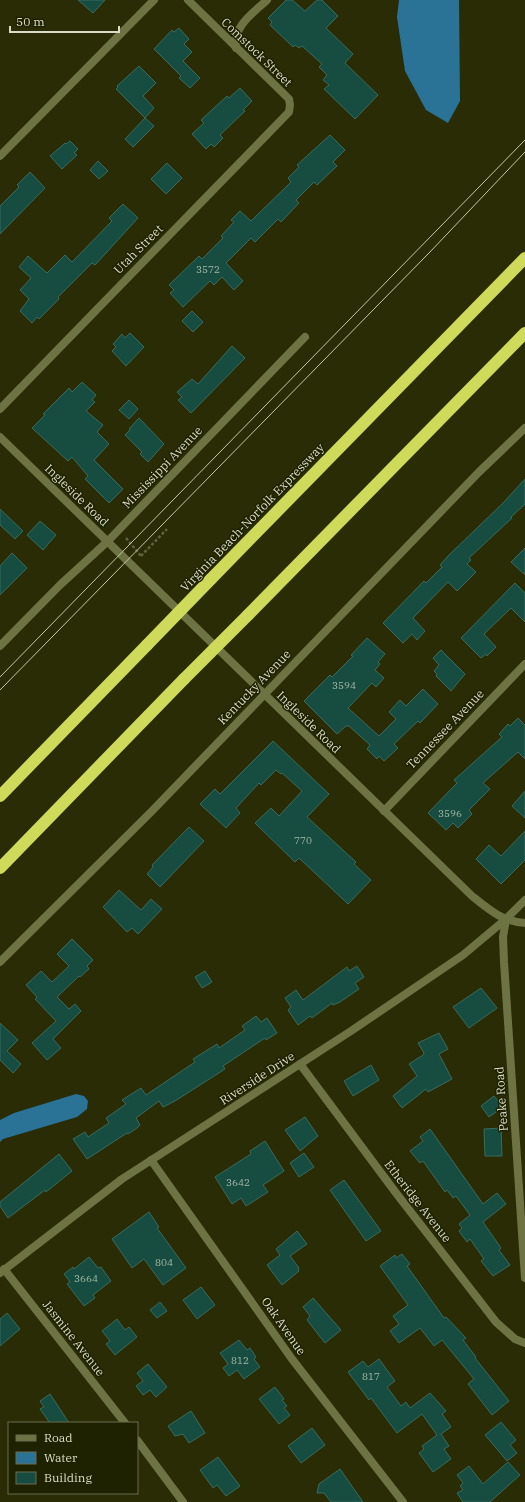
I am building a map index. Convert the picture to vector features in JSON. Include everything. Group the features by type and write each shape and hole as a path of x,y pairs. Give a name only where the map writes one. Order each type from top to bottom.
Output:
{"highway":[{"name":"Virginia Beach-Norfolk Expressway","path":"0,796 525,258"},
{"path":"0,868 525,333"}],"street":[{"path":"0,156 154,0"},
{"name":"Comstock Street","path":"188,0 289,99 290,105"},
{"path":"236,48 236,33 267,0"},
{"name":"Utah Street","path":"0,408 289,112 290,105"},
{"name":"Mississippi Avenue","path":"0,646 60,585 108,541 305,337"},
{"name":"Kentucky Avenue","path":"0,962 152,811 263,694 479,472 525,428"},
{"name":"Ingleside Road","path":"0,437 472,896 494,913 506,919 525,923"},
{"name":"Tennessee Avenue","path":"384,811 525,664"},
{"name":"Riverside Drive","path":"2,1271 122,1179 300,1064 462,955 506,919 525,900"},
{"name":"Peake Road","path":"506,919 503,937 504,962 525,1278"},
{"name":"Etheridge Avenue","path":"300,1064 396,1193 496,1322 515,1338 525,1343"},
{"name":"Oak Avenue","path":"152,1160 292,1359 403,1502"},
{"name":"Jasmine Avenue","path":"2,1271 123,1422"},
{"path":"138,1441 183,1502"}],"path":[{"path":"132,565 167,529"},
{"path":"130,533 126,538 141,556"}],"water":[{"path":"399,0 459,0 460,101 448,123 426,110 405,71 397,17"},
{"path":"76,1094 84,1096 88,1101 87,1109 77,1117 3,1139 0,1142 0,1120 14,1113"}],"building":[{"path":"78,0 105,0 93,13"},
{"path":"286,0 292,0 305,11 317,0 322,0 338,16 326,28 353,54 345,63 378,95 355,119 324,89 329,85 323,80 327,75 319,67 322,64 302,46 299,48 295,45 293,47 270,25 272,22 268,18"},
{"path":"179,28 189,39 184,44 192,52 183,61 200,78 190,88 179,78 181,76 154,49 172,30 174,32"},
{"path":"139,66 156,83 143,96 154,108 145,118 116,89 118,87 117,86"},
{"path":"240,88 252,101 243,110 245,111 220,135 223,138 214,147 211,144 206,149 192,134 204,123 201,120 227,96 229,98"},
{"path":"145,118 154,126 133,147 125,139"},
{"path":"330,135 345,150 333,162 337,166 317,185 314,182 296,200 299,203 281,222 278,219 255,242 251,238 226,263 243,281 234,290 222,277 214,285 210,281 183,307 170,293 174,290 169,285 199,256 202,259 223,238 221,236 234,222 231,220 240,211 251,221 291,182 288,178 299,167 297,165"},
{"path":"70,141 78,149 74,153 77,155 62,169 50,156 65,143 66,144"},
{"path":"98,161 108,171 99,179 90,170"},
{"path":"167,163 182,178 166,194 151,179"},
{"path":"30,172 45,188 0,234 0,206 19,187 17,185"},
{"path":"123,204 138,218 95,265 92,263 58,297 59,299 39,319 37,317 32,323 20,311 29,299 20,290 31,278 19,267 28,256 47,273 65,255 72,262 112,221 109,218"},
{"path":"192,311 203,322 193,332 182,321"},
{"path":"130,333 144,347 126,366 112,351 116,347 113,344 122,334 125,338"},
{"path":"232,346 245,358 191,413 178,400 182,397 177,392 192,379 198,384"},
{"path":"82,382 96,395 92,400 95,402 86,411 103,425 97,432 109,444 94,460 123,489 109,503 85,479 88,476 72,457 68,461 32,428 45,415 43,414 69,388 72,392"},
{"path":"129,400 138,409 129,419 119,410"},
{"path":"139,418 164,444 148,462 140,454 142,452 125,435"},
{"path":"525,479 525,504 469,558 471,560 467,564 476,572 457,591 448,582 413,618 425,631 417,640 412,634 403,643 383,623 424,581 426,583 442,567 440,565 449,555 503,503"},
{"path":"0,509 23,531 15,539 0,525"},
{"path":"40,521 56,535 43,550 27,535"},
{"path":"525,548 525,575 511,562"},
{"path":"12,553 27,568 0,595 0,566"},
{"path":"515,583 525,593 525,622 511,608 484,634 496,647 487,656 486,654 481,658 461,638"},
{"path":"367,638 385,654 378,662 380,664 375,670 384,678 376,687 372,683 348,708 379,736 396,719 389,712 400,700 406,706 423,689 438,704 420,723 418,721 394,744 398,748 384,761 379,756 377,759 367,749 370,745 349,726 346,726 337,734 304,701 330,675 332,677 353,656 351,655"},
{"path":"441,650 465,674 451,691 436,676 437,674 434,671 439,665 433,658"},
{"path":"518,718 525,725 525,759 518,752 483,783 490,789 469,810 472,814 458,828 453,823 446,830 428,813 457,783 454,780 502,737 499,734 508,724 510,726"},
{"path":"273,741 329,794 307,817 356,862 354,864 371,880 348,904 299,858 295,862 255,823 271,808 279,816 302,791 282,773 281,774 276,770 261,785 259,783 236,808 240,813 226,828 200,804 215,789 220,794"},
{"path":"525,791 525,818 512,806"},
{"path":"189,827 204,841 160,887 147,874 153,867 152,865"},
{"path":"525,831 525,860 501,884 476,859 489,845 501,856"},
{"path":"119,890 141,910 151,899 162,909 138,934 132,928 127,932 103,907"},
{"path":"72,939 93,960 87,966 89,969 80,977 79,976 57,997 69,1009 75,1004 81,1011 53,1039 61,1048 47,1060 32,1043 56,1021 35,999 37,997 26,985 41,971 52,982 69,966 57,954"},
{"path":"357,966 364,977 355,983 359,989 340,1002 333,1005 332,1003 312,1018 310,1016 298,1025 288,1010 291,1007 285,998 296,990 303,1000 347,967 349,971"},
{"path":"205,971 212,982 202,988 195,977"},
{"path":"481,988 497,1008 469,1028 453,1007"},
{"path":"256,1016 261,1022 267,1018 277,1033 266,1040 265,1038 223,1066 225,1069 175,1101 163,1107 159,1101 136,1118 140,1125 137,1128 87,1159 73,1139 85,1132 88,1137 109,1123 106,1118 126,1104 122,1100 141,1088 146,1095 195,1062 193,1059 217,1044 219,1048 245,1030 242,1026"},
{"path":"0,1023 18,1040 7,1051 21,1064 13,1073 0,1060"},
{"path":"439,1033 448,1049 439,1054 452,1079 428,1092 426,1089 402,1108 393,1096 417,1076 409,1064 424,1053 418,1043"},
{"path":"371,1065 379,1080 353,1096 344,1081"},
{"path":"494,1096 503,1107 489,1117 481,1106"},
{"path":"305,1117 318,1136 300,1151 285,1130"},
{"path":"501,1128 502,1156 485,1156 484,1129"},
{"path":"430,1129 483,1204 497,1193 506,1204 483,1222 501,1248 499,1250 510,1265 493,1276 481,1261 484,1259 470,1239 467,1242 459,1231 462,1228 459,1224 470,1215 456,1196 453,1198 447,1190 445,1192 423,1161 420,1163 410,1151 423,1141 420,1137"},
{"path":"265,1141 284,1171 263,1185 268,1192 246,1206 241,1198 232,1204 215,1177 251,1154 250,1151"},
{"path":"304,1153 314,1167 299,1177 290,1163"},
{"path":"59,1154 72,1171 46,1192 45,1190 8,1218 0,1206 0,1202"},
{"path":"344,1180 381,1231 366,1241 330,1190"},
{"path":"149,1212 159,1227 157,1228 186,1268 163,1285 144,1259 132,1268 112,1239"},
{"path":"297,1231 307,1244 290,1256 299,1268 299,1271 282,1285 267,1265 280,1255 276,1249"},
{"path":"402,1254 410,1264 407,1266 444,1318 446,1317 466,1338 463,1340 476,1357 475,1358 509,1401 492,1415 468,1384 474,1379 442,1340 434,1346 420,1328 399,1343 390,1331 399,1324 393,1316 408,1305 380,1266 395,1255 396,1258"},
{"path":"89,1257 98,1268 101,1267 111,1281 93,1295 95,1298 84,1306 67,1284 70,1282 64,1274 73,1267 74,1269"},
{"path":"201,1287 215,1305 197,1319 183,1300"},
{"path":"313,1298 341,1330 325,1343 307,1320 310,1316 303,1307"},
{"path":"160,1302 167,1311 157,1318 150,1310"},
{"path":"7,1313 20,1329 0,1346 0,1319"},
{"path":"117,1319 125,1330 129,1327 137,1337 115,1355 106,1344 110,1341 102,1331"},
{"path":"239,1340 247,1350 250,1348 256,1357 254,1359 260,1367 244,1379 237,1370 229,1376 223,1368 228,1364 220,1353"},
{"path":"379,1359 395,1381 387,1387 401,1406 406,1402 410,1408 430,1393 446,1411 442,1414 451,1427 441,1434 449,1446 444,1449 451,1459 433,1472 419,1453 424,1449 422,1446 437,1435 422,1414 397,1433 371,1398 369,1400 348,1372 363,1361 368,1367"},
{"path":"148,1364 167,1387 156,1397 150,1390 143,1395 136,1386 143,1381 137,1373"},
{"path":"275,1387 284,1399 282,1400 287,1406 284,1408 290,1415 279,1424 259,1399"},
{"path":"50,1394 68,1422 49,1422 40,1409 44,1407 40,1401"},
{"path":"191,1411 205,1433 189,1443 183,1434 175,1436 168,1426"},
{"path":"501,1422 516,1440 510,1445 517,1453 507,1461 485,1435"},
{"path":"312,1428 325,1445 301,1463 288,1446"},
{"path":"218,1457 240,1486 226,1496 217,1485 213,1488 200,1470"},
{"path":"508,1462 520,1475 490,1502 463,1502 457,1493 463,1490 460,1486 463,1483 457,1475 469,1466 483,1484"},
{"path":"340,1469 363,1502 331,1502 324,1493 317,1493 319,1484"}],"tram line":[{"path":"0,677 525,140"},
{"path":"0,690 429,253 525,152"}]}
